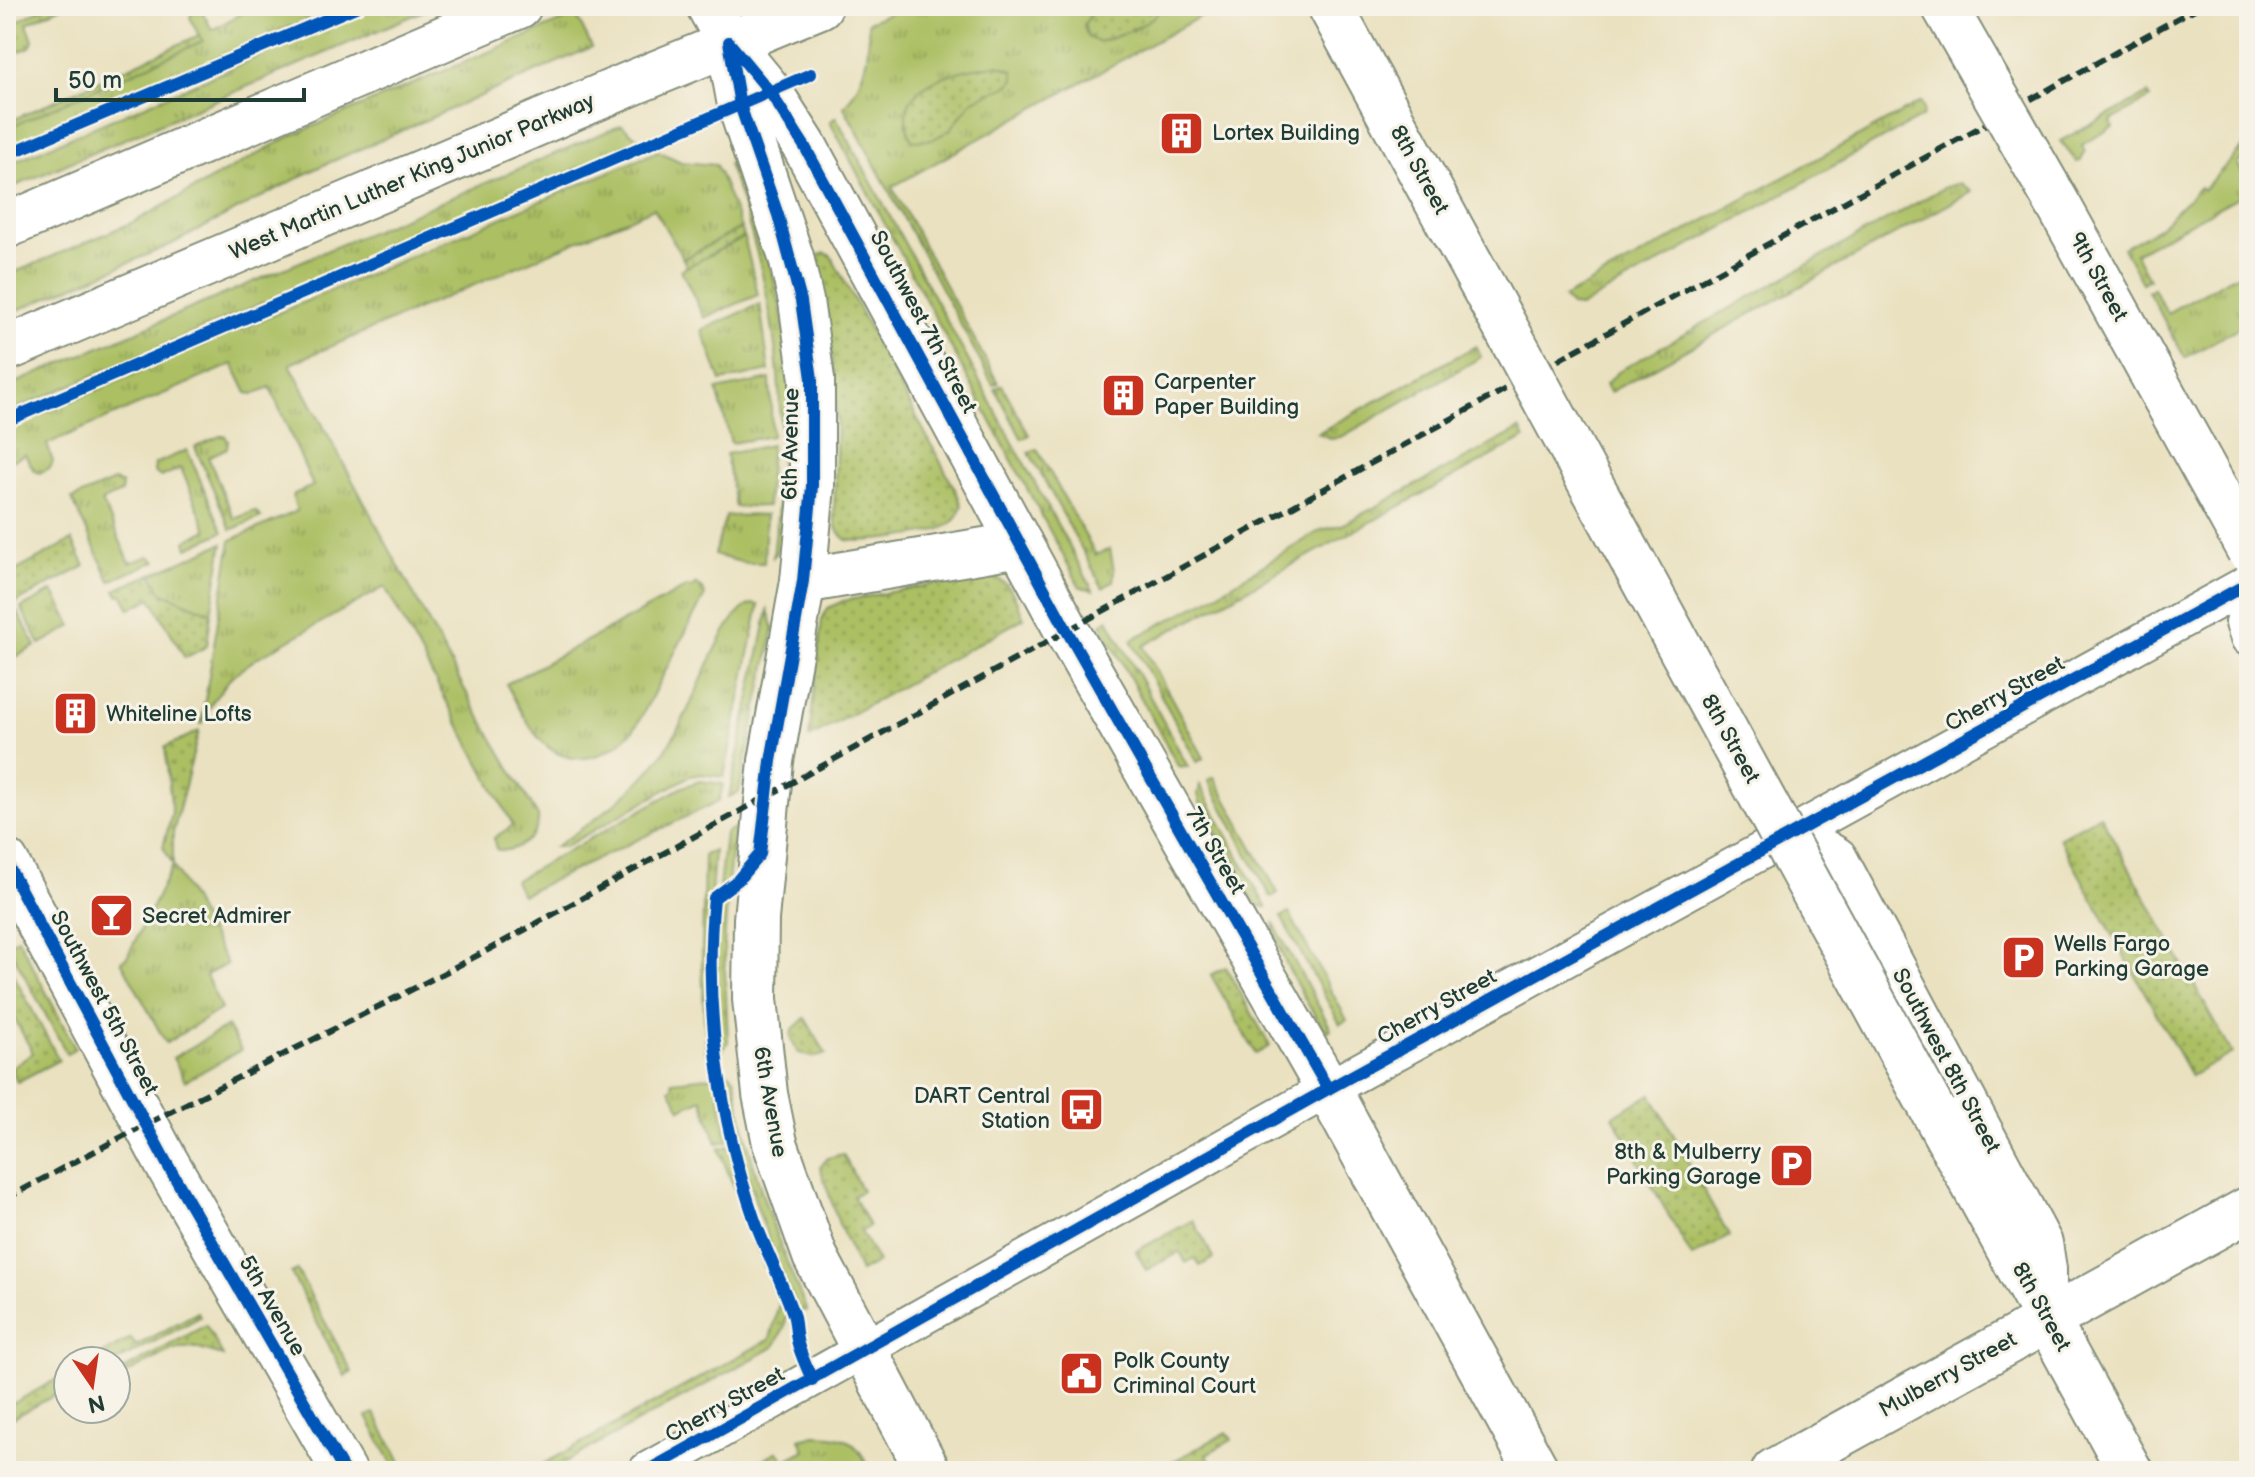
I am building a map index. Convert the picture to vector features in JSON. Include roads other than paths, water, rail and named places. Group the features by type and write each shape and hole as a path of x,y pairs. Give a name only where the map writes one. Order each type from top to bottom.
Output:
{"main road":[{"path":"6,226 519,6"},
{"name":"West Martin Luther King Junior Parkway","path":"6,349 719,24 820,6"},
{"name":"8th Street","path":"1330,6 2130,1471"},
{"name":"9th Street","path":"1944,6 2249,550"},
{"name":"Southwest 7th Street","path":"719,24 770,92 805,147 1067,631"},
{"name":"6th Avenue","path":"719,24 740,105 791,257 812,379 812,486 803,581 771,761 756,919 755,999 765,1094 775,1143 815,1256 928,1471"},
{"path":"803,581 1020,544"},
{"name":"7th Street","path":"1067,631 1328,1089 1537,1471"},
{"name":"Southwest 5th Street","path":"8,873 166,1162"},
{"name":"5th Avenue","path":"166,1162 344,1471"},
{"name":"Mulberry Street","path":"1774,1471 2249,1209"}],"street":[{"path":"1935,6 2249,565"},
{"name":"Cherry Street","path":"647,1471 1328,1089 2249,583"},
{"path":"2249,598 2244,623 2249,638"},
{"name":"Southwest 8th Street","path":"1789,836 1821,846 1838,856 2044,1243 2048,1269 2048,1321"}],"railway":[{"path":"6,1199 501,943 2200,6"}],"place":[{"name":"Lortex Building","path":"1181,133"},
{"name":"Carpenter Paper Building","path":"1123,395"},
{"name":"Whiteline Lofts","path":"75,714"},
{"name":"Secret Admirer","path":"111,916"},
{"name":"Wells Fargo Parking Garage","path":"2023,957"},
{"name":"DART Central Station","path":"1081,1109"},
{"name":"8th & Mulberry Parking Garage","path":"1792,1165"},
{"name":"Polk County Criminal Court","path":"1082,1374"}]}
